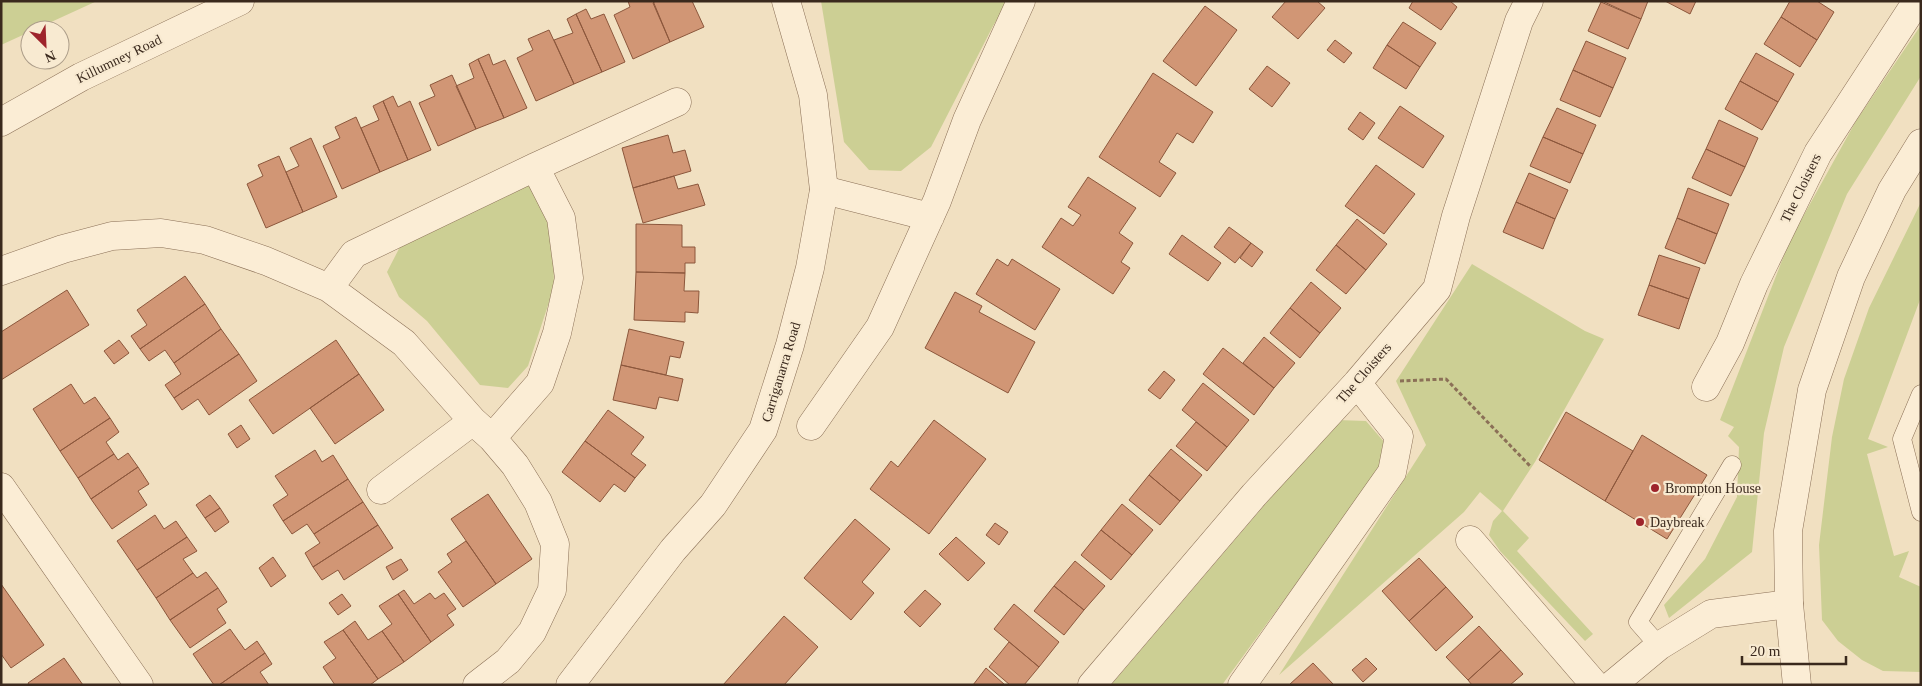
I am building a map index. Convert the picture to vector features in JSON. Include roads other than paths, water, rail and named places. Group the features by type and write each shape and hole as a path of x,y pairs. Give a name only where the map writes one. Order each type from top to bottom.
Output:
{"street":[{"name":"Killumney Road","path":"1,122 80,77 240,1"},
{"name":"Carriganarra Road","path":"570,685 673,550 713,505 763,430 790,345 805,287 824,190 813,95 786,1"},
{"path":"811,426 880,328 930,216 967,120 1021,1"},
{"name":"The Cloisters","path":"1092,685 1254,495 1357,383 1437,289 1456,216 1519,21 1529,1"},
{"name":"The Cloisters","path":"1706,387 1730,343 1754,284 1818,153 1917,1"},
{"path":"329,288 354,254 677,102"},
{"path":"1797,685 1789,604 1788,531 1812,390 1851,277 1892,190 1921,144"},
{"path":"381,490 482,430 540,383 557,333 569,278 561,218 536,167"},
{"path":"824,190 930,216"},
{"path":"1,271 64,249 112,236 161,232 205,240 266,261 329,288 404,343 515,465 538,502 554,544 552,590 532,632 508,661 477,685"},
{"path":"1242,685 1392,472 1399,436 1357,383"},
{"path":"1,487 139,685"},
{"path":"1470,540 1595,685"},
{"path":"1612,685 1659,646 1711,614 1789,604"}],"lane":[{"path":"1921,394 1902,440 1921,512"},
{"path":"1659,646 1638,622 1732,465"}],"place":[{"name":"Brompton House","path":"1655,488"},
{"name":"Daybreak","path":"1640,522"}]}
